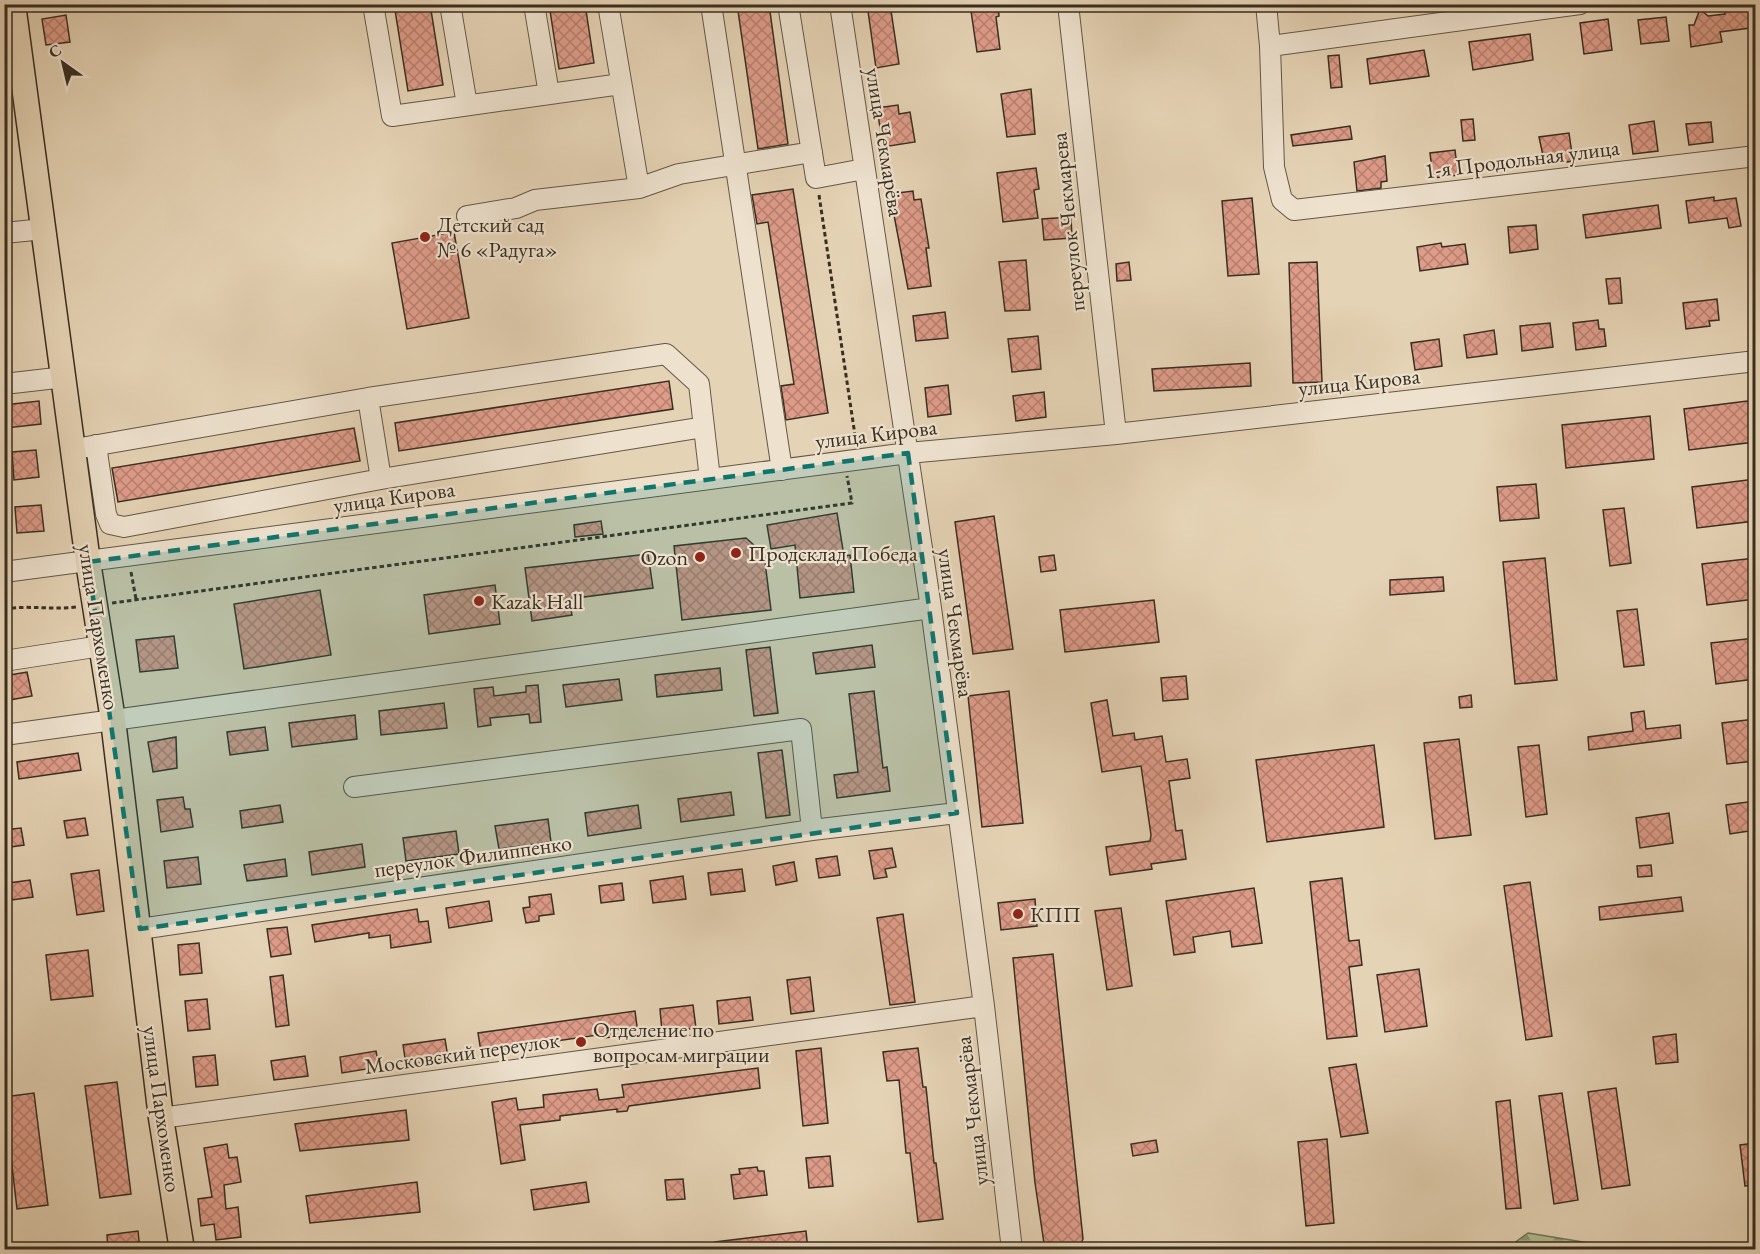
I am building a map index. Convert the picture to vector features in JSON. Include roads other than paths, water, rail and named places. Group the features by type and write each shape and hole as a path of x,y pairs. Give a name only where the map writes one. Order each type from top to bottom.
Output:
{"main road":[{"name":"улица Пархоменко","path":"13,4 14,75 44,229 65,377 85,447 88,562 113,720 161,1118 182,1250"}],"street":[{"path":"373,4 392,116 621,84"},
{"path":"450,4 467,105"},
{"path":"534,4 549,94"},
{"path":"608,4 639,188"},
{"path":"711,4 782,470"},
{"path":"788,4 816,178 864,170"},
{"name":"улица Чекмарёва","path":"840,4 931,608 984,1006 1012,1250"},
{"name":"переулок Чекмарева","path":"1068,4 1116,434"},
{"path":"1266,4 1270,46 1580,4"},
{"name":"1-я Продольная улица","path":"1270,46 1274,167 1282,200 1294,210 1755,156"},
{"path":"467,216 516,208 535,200 639,188 680,174 812,152"},
{"path":"4,233 44,229"},
{"path":"704,426 381,479 124,527 110,524 85,447 368,399 666,354 699,384 704,426 710,479"},
{"name":"улица Кирова","path":"4,573 908,453 1116,434 1755,361"},
{"path":"4,384 65,377"},
{"path":"368,399 381,479"},
{"path":"4,735 931,608"},
{"path":"4,661 101,646"},
{"path":"354,787 801,729 812,830"},
{"name":"переулок Филиппенко","path":"140,929 812,830 957,813"},
{"name":"Московский переулок","path":"161,1118 984,1006"}],"place":[{"name":"Детский сад № 6 «Радуга»","path":"425,237"},
{"name":"Продсклад Победа","path":"736,553"},
{"name":"Ozon","path":"700,557"},
{"name":"Kazak Hall","path":"479,601"},
{"name":"КПП","path":"1018,914"},
{"name":"Отделение по вопросам миграции","path":"581,1042"}]}
